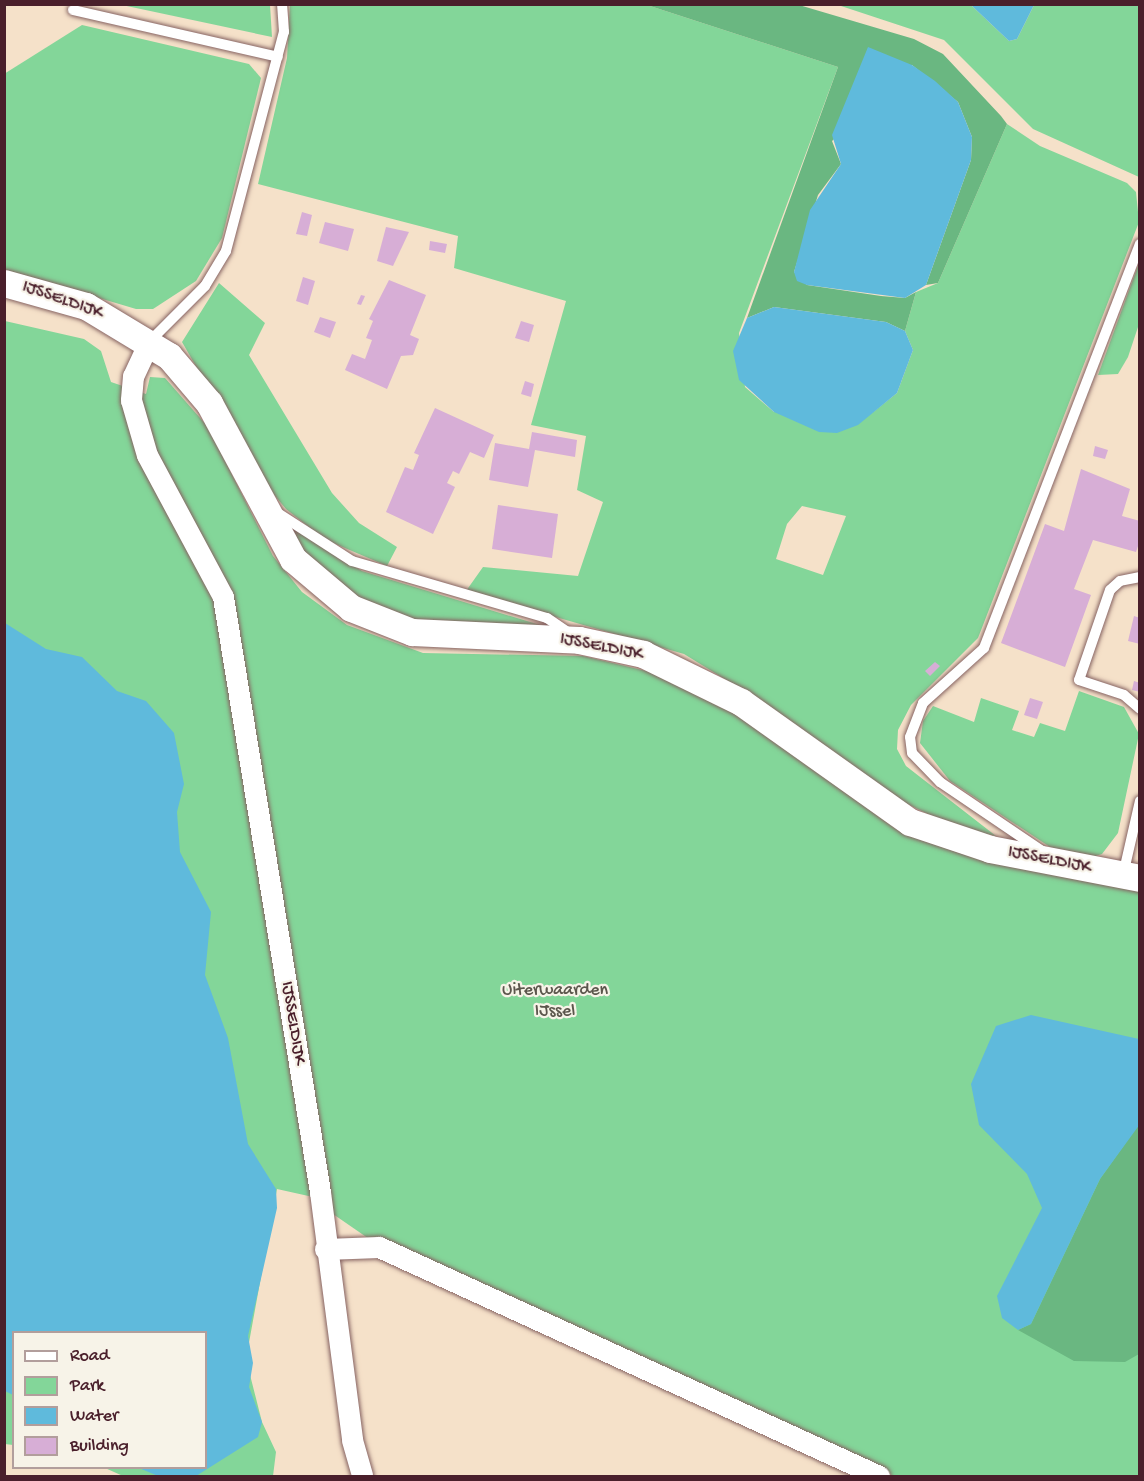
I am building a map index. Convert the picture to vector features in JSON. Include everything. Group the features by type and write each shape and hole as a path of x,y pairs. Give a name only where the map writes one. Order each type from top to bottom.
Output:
{"street":[{"name":"IJSSELDIJK","path":"4,283 86,306 149,342 209,403 274,533 319,586 386,624 447,636 579,640 643,654 708,683 910,822 949,838 1131,877"},
{"name":"IJSSELDIJK","path":"149,342 133,376 131,400 147,455 223,597 362,1476"},
{"path":"325,1249 379,1247 879,1476"}],"lane":[{"name":"IJSSELDIJK","path":"149,342 205,286 229,243 278,57 282,4"},
{"path":"73,10 278,57"},
{"path":"1059,863 940,782 912,753 910,737 923,703 978,659 984,648 1140,244"},
{"path":"255,495 302,532 352,561 547,618 579,640"},
{"path":"1140,577 1120,581 1110,590 1079,680 1124,695 1140,709"},
{"path":"1131,877 1140,801"}],"green space":[{"path":"122,5 270,5 272,37"},
{"path":"290,5 647,5 838,67 739,333 745,387 774,412 872,413 897,393 913,350 905,331 916,292 938,283 1007,124 1040,146 1127,183 1136,192 1139,222 978,638 911,705 898,730 897,749 906,766 996,836 957,828 895,798 767,705 684,654 466,591 483,567 578,576 603,502 577,490 586,436 531,425 566,301 454,268 458,236 258,184 287,58","holes":["802,506 846,516 823,575 776,559 787,524"]},
{"path":"647,5 799,5 914,39 943,54 1001,116 1007,124 938,283 926,285 971,160 972,137 958,102 912,65 832,141 841,164 818,195 794,272 807,285 905,298 916,292 905,331 886,322 774,307 747,318 838,67"},
{"path":"838,5 971,5 1009,41 1017,39 1034,5 1139,5 1139,177 1033,129 944,40"},
{"path":"82,25 249,64 261,78 222,238 196,281 153,309 136,309 5,270 4,74"},
{"path":"1139,263 1139,324 1128,357 1118,374 1098,375"},
{"path":"219,283 265,323 249,355 332,493 359,523 397,547 387,566 324,539 286,509 261,479 182,342"},
{"name":"Uiterwaarden IJssel","path":"5,321 84,339 101,351 111,382 146,394 150,377 165,378 208,427 273,556 302,592 347,625 423,653 583,656 655,673 722,704 896,829 988,861 1139,891 1139,1476 894,1476 375,1243 333,1214 331,1201 277,1189 246,1359 262,1422 276,1452 273,1476 123,1476 107,1469 207,1469 207,1331 12,1331 12,1445 5,1444"},
{"path":"285,523 362,571 540,625 427,624 360,600 304,555"},
{"path":"1079,691 1124,707 1139,734 1118,833 1102,854 1089,858 1053,849 950,781 920,743 923,721 933,706 974,722 981,698 1019,711 1012,730 1034,737 1040,723 1065,731"},
{"path":"1139,1124 1139,1354 1125,1362 1074,1361 1018,1330 1031,1324 1100,1179"}],"water":[{"path":"971,5 1034,5 1017,39 1009,41"},
{"path":"868,47 912,65 935,81 958,102 972,137 971,160 926,285 905,298 807,285 797,281 794,272 810,210 841,164 832,135"},
{"path":"774,307 886,322 905,331 913,350 897,393 858,425 837,433 819,432 774,412 739,380 733,351 747,318"},
{"path":"5,623 46,649 82,657 117,691 146,701 174,733 184,784 177,812 180,852 211,912 205,975 228,1038 248,1144 276,1189 277,1208 248,1336 253,1363 249,1387 262,1422 258,1437 196,1476 158,1476 141,1469 207,1469 207,1331 12,1331 12,1394 5,1391"},
{"path":"1031,1015 1139,1039 1140,1124 1100,1179 1031,1324 1018,1330 1002,1318 997,1296 1042,1208 1027,1174 979,1125 971,1084 996,1026"}],"building":[{"path":"302,212 312,215 307,236 296,234"},
{"path":"325,222 354,229 348,251 319,243"},
{"path":"386,227 409,232 393,266 377,261"},
{"path":"430,241 447,244 445,253 429,250"},
{"path":"303,277 315,281 308,305 296,301"},
{"path":"389,280 426,295 410,335 419,339 413,355 401,356 387,389 345,370 352,354 365,359 372,340 366,338 373,321 369,319"},
{"path":"361,295 365,296 361,305 357,304"},
{"path":"320,317 336,322 330,338 314,332"},
{"path":"521,321 534,325 529,342 515,338"},
{"path":"525,381 534,384 531,397 521,394"},
{"path":"435,408 494,435 484,458 470,452 459,474 453,471 447,483 455,487 433,534 386,512 405,467 413,470 419,455 414,453"},
{"path":"532,432 577,440 575,457 535,450 528,487 489,480 495,443 529,449"},
{"path":"1095,446 1108,450 1105,459 1093,456"},
{"path":"1081,469 1130,489 1122,516 1140,521 1140,540 1136,552 1093,540 1074,589 1091,595 1065,667 1001,643 1045,524 1064,531"},
{"path":"498,505 558,514 552,558 492,549"},
{"path":"1134,616 1140,618 1140,644 1128,641"},
{"path":"935,662 940,666 930,676 925,671"},
{"path":"1134,681 1140,683 1140,692 1132,690"},
{"path":"1030,698 1043,702 1037,719 1024,715"}]}
